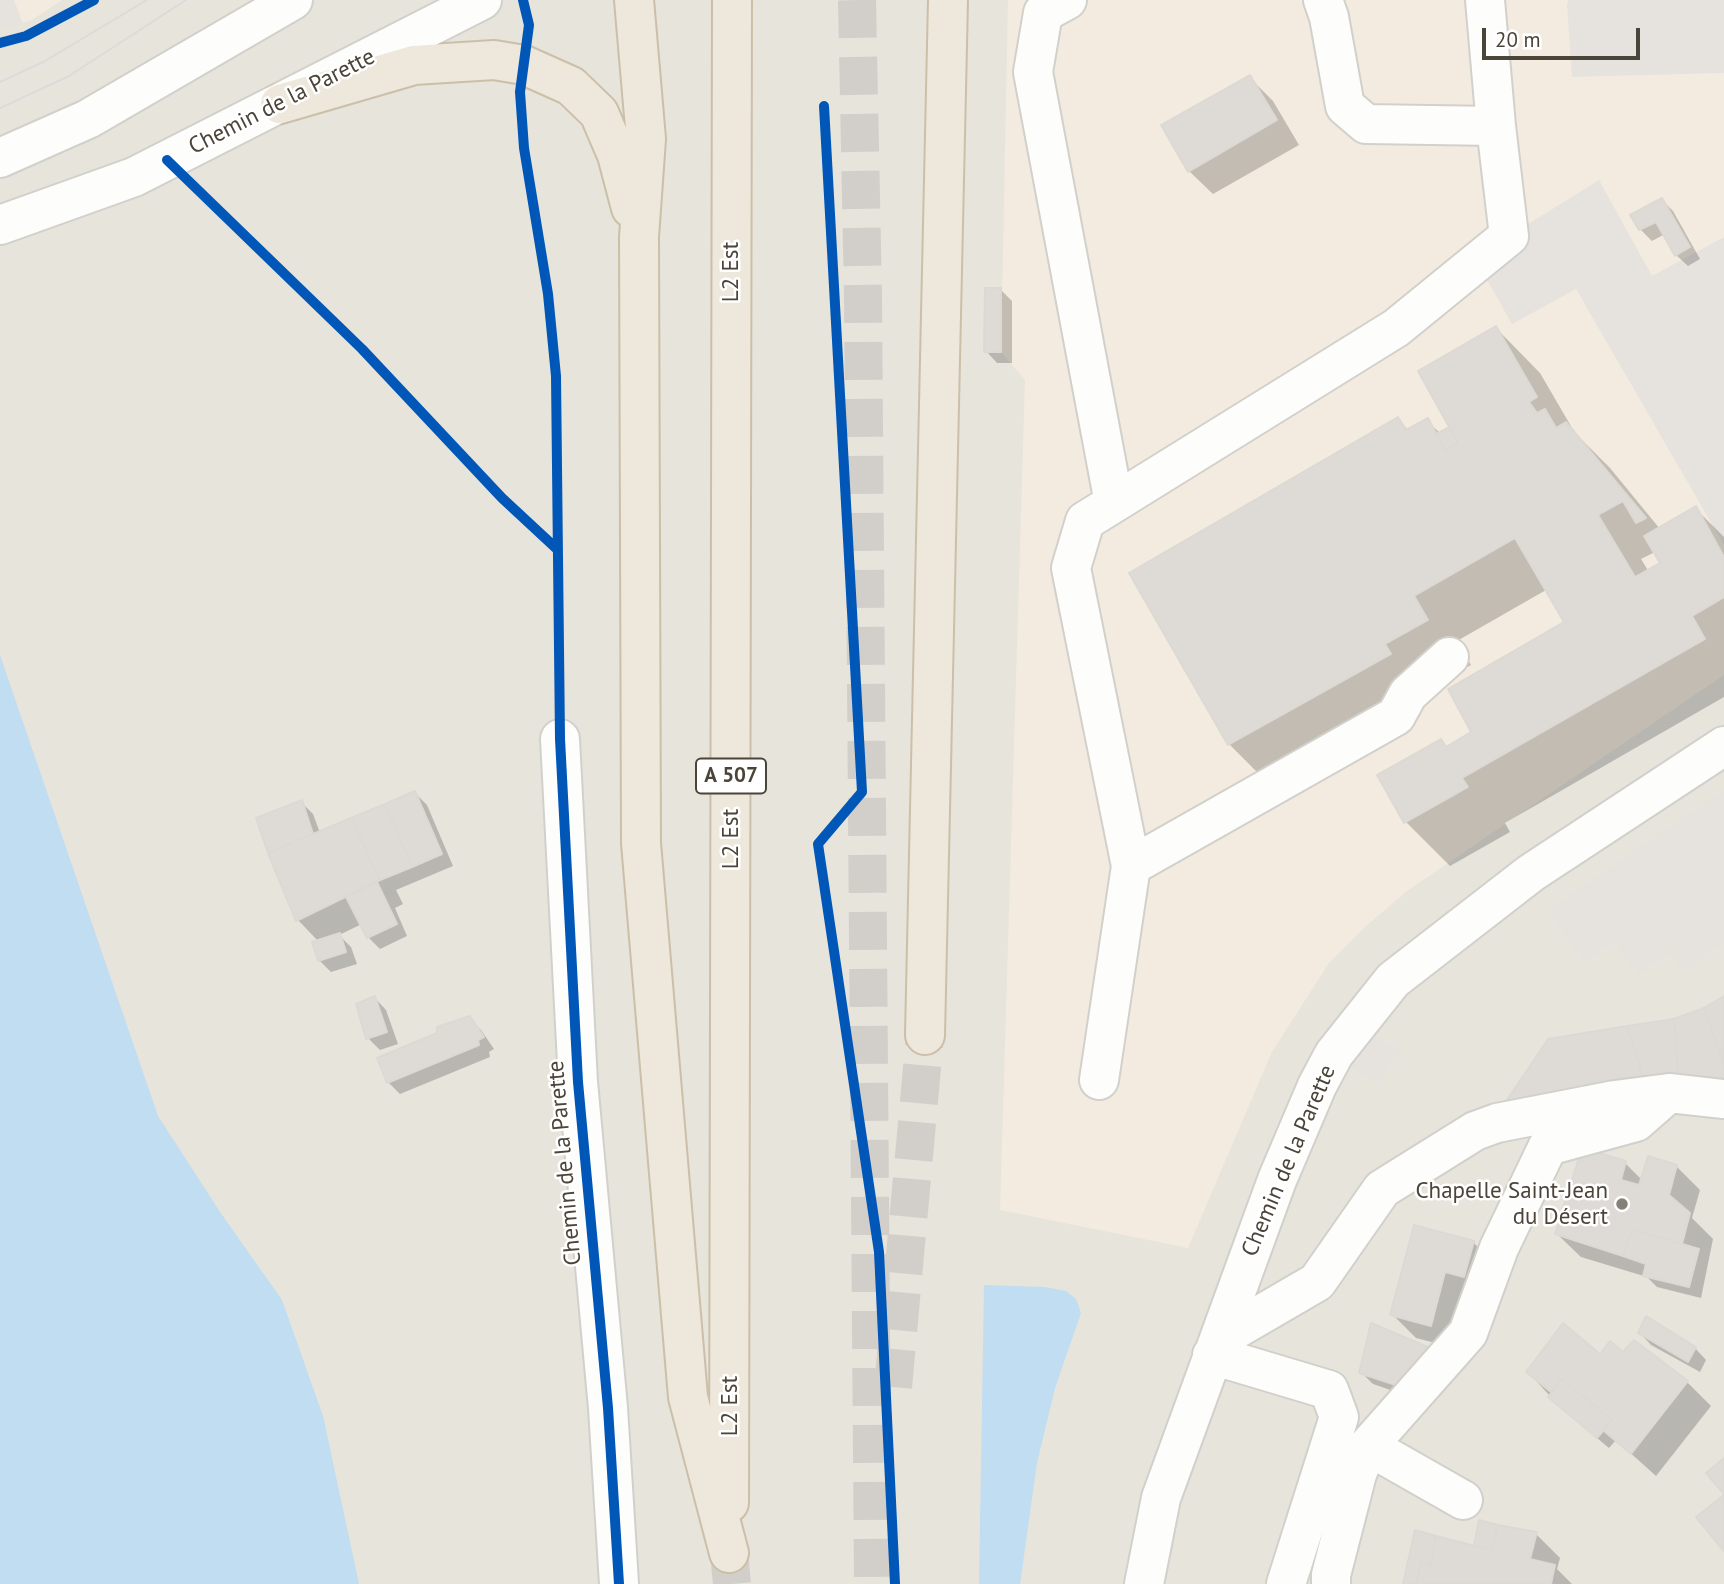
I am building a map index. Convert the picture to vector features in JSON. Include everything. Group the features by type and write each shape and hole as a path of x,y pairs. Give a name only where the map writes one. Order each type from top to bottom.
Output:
{"highway":[{"path":"634,0 646,139 639,237"},
{"name":"L2 Est","path":"639,237 641,843 688,1397 729,1553 732,0"},
{"path":"925,1035 948,0"},
{"path":"280,104 414,65 494,60 524,65 572,86 599,113 617,155 639,237"}],"street":[{"path":"0,158 88,119 293,0"},
{"name":"Chemin de la Parette","path":"0,225 134,177 482,0"},
{"path":"1067,0 1043,13 1033,72 1114,503"},
{"path":"1323,0 1329,17 1345,106 1366,124 1496,126"},
{"path":"1099,1080 1131,866 1071,568 1085,521 1396,328 1509,236 1496,126 1486,0"},
{"path":"1131,866 1396,716 1408,694 1449,657"},
{"name":"Chemin de la Parette","path":"561,739 578,1082 608,1408 619,1584"},
{"name":"Chemin de la Parette","path":"1144,1584 1161,1498 1278,1180 1317,1086 1334,1054 1393,980 1531,873 1724,746"},
{"path":"1216,1347 1317,1282 1382,1189 1475,1130 1602,1102 1668,1093 1724,1099"},
{"path":"1331,1584 1357,1474 1368,1447 1468,1333 1499,1248 1548,1146 1636,1122 1668,1093"},
{"path":"1216,1347 1329,1390 1339,1417 1286,1584"},
{"path":"1368,1447 1463,1500"}],"shaded area":[{"path":"0,0 1724,0 1724,1584 0,1584"},
{"path":"0,0 62,0 32,20 0,30"},
{"path":"0,0 14,0 23,24 0,30"},
{"path":"1008,0 1724,0 1724,675 1407,891 1329,963 1272,1052 1188,1248 1000,1210 1025,380 1001,352"},
{"path":"1569,0 1724,0 1724,73 1572,77 1567,4"},
{"path":"1599,180 1652,276 1724,237 1724,545 1576,289 1512,324 1477,262 1509,236"},
{"path":"1724,791 1724,942 1684,971 1669,952 1638,975 1614,942 1584,963 1548,910"},
{"path":"1358,1024 1400,1051 1376,1084 1334,1054"}],"water":[{"path":"0,655 158,1116 220,1212 282,1300 323,1416 359,1584 0,1584"},
{"path":"984,1285 1045,1287 1066,1291 1076,1299 1081,1313 1055,1388 1037,1463 1020,1584 979,1584"}],"building":[{"path":"1250,75 1277,120 1188,172 1161,125"},
{"path":"1662,198 1690,247 1675,256 1656,222 1639,230 1630,215"},
{"path":"985,288 1001,288 1001,352 984,352"},
{"path":"1496,326 1537,397 1529,402 1537,413 1545,409 1556,428 1566,422 1646,518 1636,523 1623,501 1598,515 1635,577 1660,563 1644,536 1696,506 1724,557 1724,597 1692,616 1705,639 1462,778 1468,787 1404,823 1377,775 1441,739 1446,747 1471,732 1448,689 1564,622 1515,538 1414,596 1428,620 1385,644 1391,654 1228,745 1129,573 1398,417 1406,430 1428,418 1445,450 1458,443 1418,371"},
{"path":"1450,427 1458,443 1445,450 1436,434"},
{"path":"415,791 442,854 412,867 385,804"},
{"path":"302,800 313,834 268,853 256,818"},
{"path":"385,804 412,867 380,880 351,818"},
{"path":"351,818 380,880 296,921 268,853"},
{"path":"377,882 397,924 367,938 346,897"},
{"path":"340,933 346,952 318,961 312,942"},
{"path":"375,996 387,1032 366,1039 356,1004"},
{"path":"1724,996 1724,1064 1704,1008"},
{"path":"1704,1008 1724,1064 1724,1079 1679,1082 1674,1019"},
{"path":"470,1016 484,1037 478,1040 479,1045 387,1083 377,1058 437,1033 437,1027"},
{"path":"1674,1019 1679,1082 1645,1084 1627,1026"},
{"path":"1627,1026 1645,1084 1505,1103 1548,1039"},
{"name":"Chapelle Saint-Jean du Désert","path":"1582,1148 1626,1161 1621,1180 1639,1185 1648,1156 1677,1165 1669,1195 1690,1213 1682,1244 1632,1229 1623,1256 1555,1234"},
{"path":"1414,1225 1474,1241 1464,1277 1445,1272 1431,1326 1390,1315"},
{"path":"1632,1229 1699,1249 1689,1287 1643,1276 1646,1264 1623,1256"},
{"path":"1646,1316 1696,1347 1688,1362 1638,1333"},
{"path":"1371,1323 1430,1348 1399,1386 1359,1373"},
{"path":"1563,1323 1600,1354 1610,1341 1623,1352 1634,1340 1688,1381 1631,1454 1603,1430 1612,1420 1562,1379 1551,1392 1526,1372"},
{"path":"1562,1379 1612,1420 1597,1438 1548,1397"},
{"path":"1724,1458 1724,1494 1706,1473"},
{"path":"1724,1495 1724,1551 1696,1517"},
{"path":"1479,1520 1498,1525 1491,1550 1474,1545"},
{"path":"1498,1525 1537,1532 1530,1559 1555,1565 1551,1584 1416,1584 1421,1563 1431,1565 1436,1536 1491,1550"},
{"path":"1415,1530 1436,1536 1431,1565 1421,1563 1416,1584 1403,1584"}],"tunnel":[{"path":"857,0 863,298 873,1584"},
{"path":"893,1387 925,1035"},
{"path":"729,1553 732,1584"}],"tram line":[{"path":"0,82 45,61 147,0"},
{"path":"0,108 69,76 186,0"}],"cycle path":[{"path":"0,43 26,36 94,0"},
{"path":"523,0 529,25 520,92 524,148 548,294 556,376 560,739 578,1082 608,1408 619,1584"},
{"path":"824,106 862,792 818,844 879,1252 895,1584"},
{"path":"167,160 362,349 502,498 558,550"}],"place":[{"name":"Chapelle Saint-Jean du Désert","path":"1622,1204"}]}
